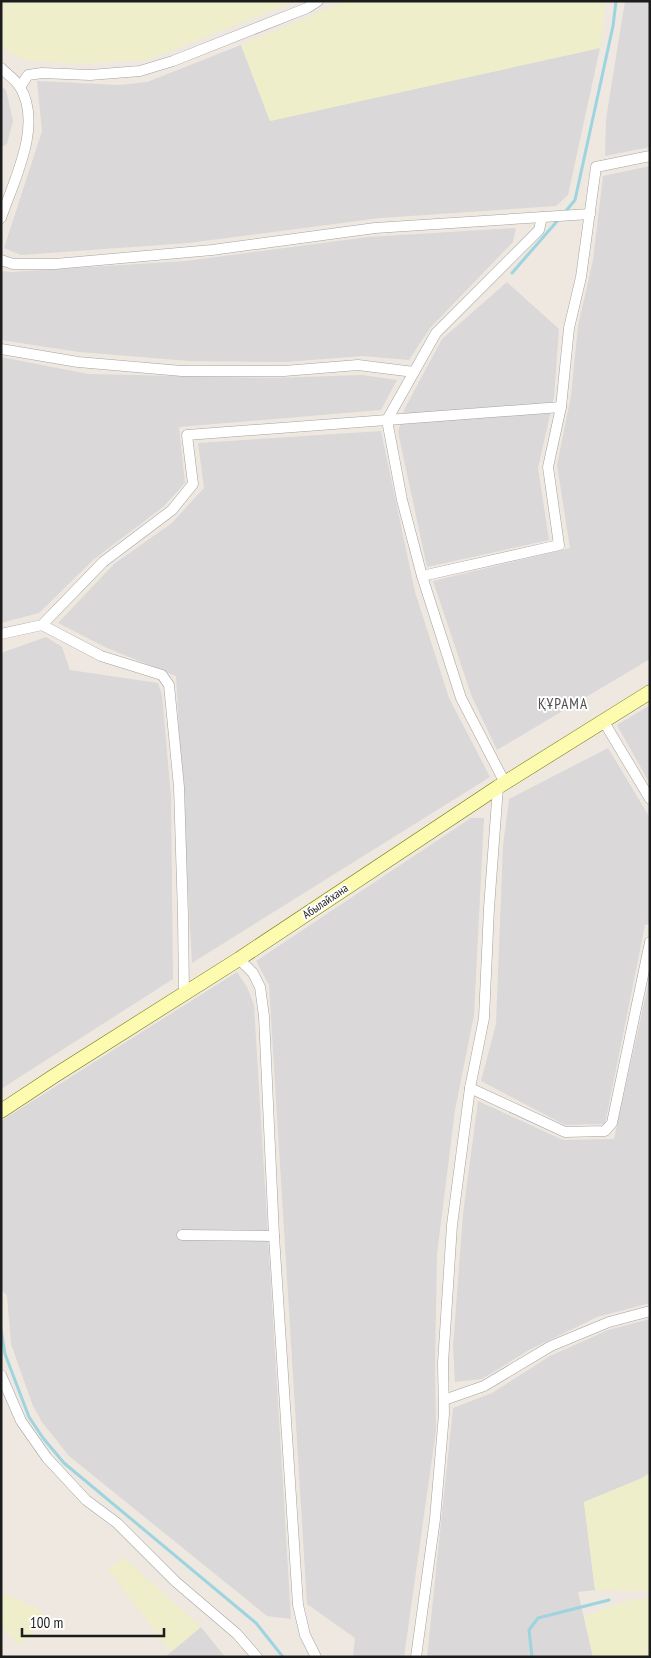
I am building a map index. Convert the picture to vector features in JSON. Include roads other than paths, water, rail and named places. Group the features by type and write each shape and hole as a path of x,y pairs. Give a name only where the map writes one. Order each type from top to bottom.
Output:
{"main road":[{"name":"Абылайхана","path":"1,1111 239,959 502,785 650,692"}],"street":[{"path":"20,87 28,75 42,73 90,76 140,71 173,61 307,8 318,1"},
{"path":"1,68 20,87 29,109 27,142 1,218"},
{"path":"422,576 559,545 548,467 561,407 569,328 581,277 596,167 650,156"},
{"path":"1,260 13,264 55,264 212,250 375,228 590,214"},
{"path":"416,1657 435,1519 444,1414 443,1363 452,1224 470,1088 484,1018 489,908 502,785 461,698 422,576 402,500 387,420 436,333 539,230 542,217"},
{"path":"1,349 78,362 182,371 284,371 358,365 414,372"},
{"path":"1,634 42,625 103,562 172,510 193,484 187,435 561,407"},
{"path":"42,625 101,656 162,675 169,685 179,787 184,915 184,994"},
{"path":"604,722 650,799"},
{"path":"470,1088 565,1132 605,1131 612,1123 650,942"},
{"path":"239,959 253,973 260,987 264,1016 274,1236 298,1605 305,1635 316,1657"},
{"path":"182,1235 274,1236"},
{"path":"444,1400 484,1386 551,1346 609,1322 650,1311"},
{"path":"2,1381 21,1421 47,1458 86,1500 117,1523 176,1582 237,1634 257,1657"}],"waterway":[{"path":"565,212 575,200 613,26 616,1"},
{"path":"512,273 559,219"},
{"path":"1,1330 5,1354 29,1417 43,1438 64,1463 256,1623 283,1657"},
{"path":"532,1657 529,1630 538,1618 609,1600"}],"district":[{"name":"ҚҰРАМА","path":"563,703"}]}
